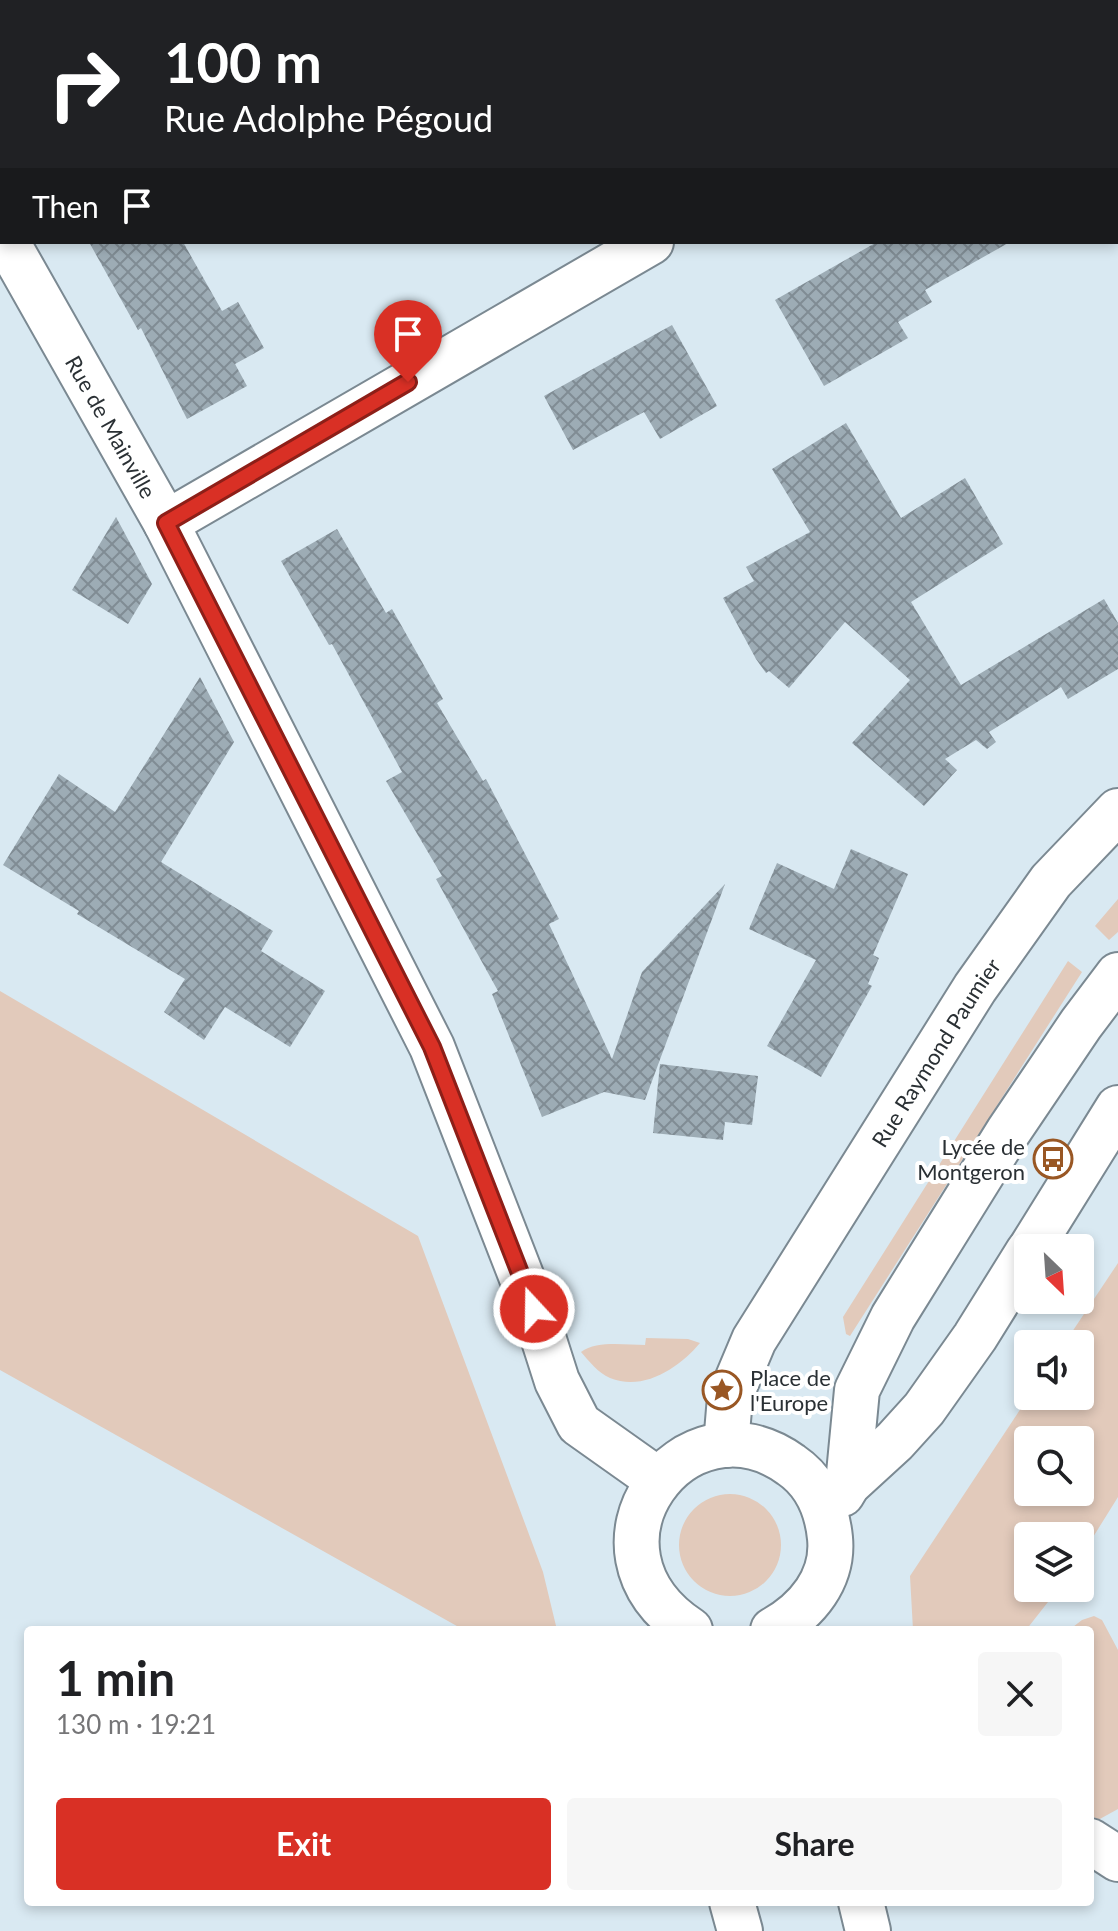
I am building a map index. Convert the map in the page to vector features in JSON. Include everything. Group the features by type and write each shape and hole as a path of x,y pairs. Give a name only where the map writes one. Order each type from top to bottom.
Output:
{"street":[{"name":"Rue de Mainville","path":"6,244 166,523 432,1047 534,1309 557,1381 579,1424 658,1480"},
{"path":"166,523 648,244"},
{"name":"Rue Raymond Paumier","path":"726,1445 730,1397 754,1340 975,988 1051,881 1118,811"},
{"path":"781,1626 792,1620 812,1600 825,1576 857,1390 893,1317 1008,1132 1118,975"},
{"path":"1039,1234 1118,1108"},
{"path":"838,1502 924,1409 975,1337 1014,1274"},
{"path":"684,1626 669,1616 652,1597 641,1575 636,1550 637,1525 645,1501 658,1480 678,1463 701,1451 726,1445 754,1447 780,1456 802,1473 819,1495 838,1502"},
{"path":"1094,1844 1118,1859"},
{"path":"733,1906 740,1931"},
{"path":"862,1906 868,1931"}],"shaded area":[{"path":"1118,899 1118,932 1109,940 1095,926"},
{"path":"1068,961 1082,972 850,1336 846,1334 843,1317"},
{"path":"0,991 418,1236 543,1572 556,1626 457,1626 0,1370"},
{"path":"1118,1263 1118,1497 1094,1536 1094,1522 1014,1522 1014,1602 1048,1602 1029,1626 913,1626 910,1576 1020,1410 1094,1410 1094,1330 1073,1330 1084,1314 1094,1314 1094,1299"},
{"path":"646,1338 688,1339 700,1343 672,1368 636,1382 623,1382 606,1376 581,1352 603,1345 645,1345"},
{"path":"730,1494 749,1498 766,1509 777,1526 781,1545 777,1564 766,1581 749,1592 730,1596 711,1592 694,1581 683,1564 679,1545 683,1526 694,1509 711,1498"},
{"path":"1094,1616 1102,1620 1118,1650 1118,1809 1098,1820 1094,1817 1094,1626 1074,1626"}],"building":[{"path":"90,244 184,244 222,311 238,302 264,348 235,364 247,386 187,419 141,328 138,330"},
{"path":"873,244 1006,244 925,290 932,302 898,322 908,338 824,386 775,300"},
{"path":"672,325 717,406 660,439 644,412 573,450 544,396"},
{"path":"846,423 901,518 965,478 1003,544 911,602 961,685 1104,599 1118,623 1118,669 1068,699 1061,687 989,732 996,742 987,749 976,740 945,759 957,770 924,806 852,743 910,680 845,622 789,688 769,671 766,673 723,598 754,581 746,567 810,532 772,469"},
{"path":"116,517 152,584 128,624 72,590"},
{"path":"337,529 386,613 392,609 443,699 437,703 483,781 486,779 559,919 549,924 612,1059 642,972 725,884 645,1100 604,1092 542,1117 492,994 498,991 436,879 442,876 386,781 402,772 332,644 329,645 281,561"},
{"path":"200,677 234,742 161,862 273,931 261,951 325,991 290,1047 225,1007 204,1040 164,1012 185,979 3,865 59,774 115,812"},
{"path":"851,849 908,874 873,955 879,958 868,984 872,986 821,1077 767,1046 816,960 749,929 777,863 834,889"},
{"path":"660,1064 758,1076 752,1125 725,1122 723,1140 653,1133"}],"place":[{"name":"Lycée de Montgeron","path":"1053,1159"},
{"name":"Place de l'Europe","path":"722,1390"}],"route":[{"path":"408,382 166,523 432,1047 534,1309"}]}
